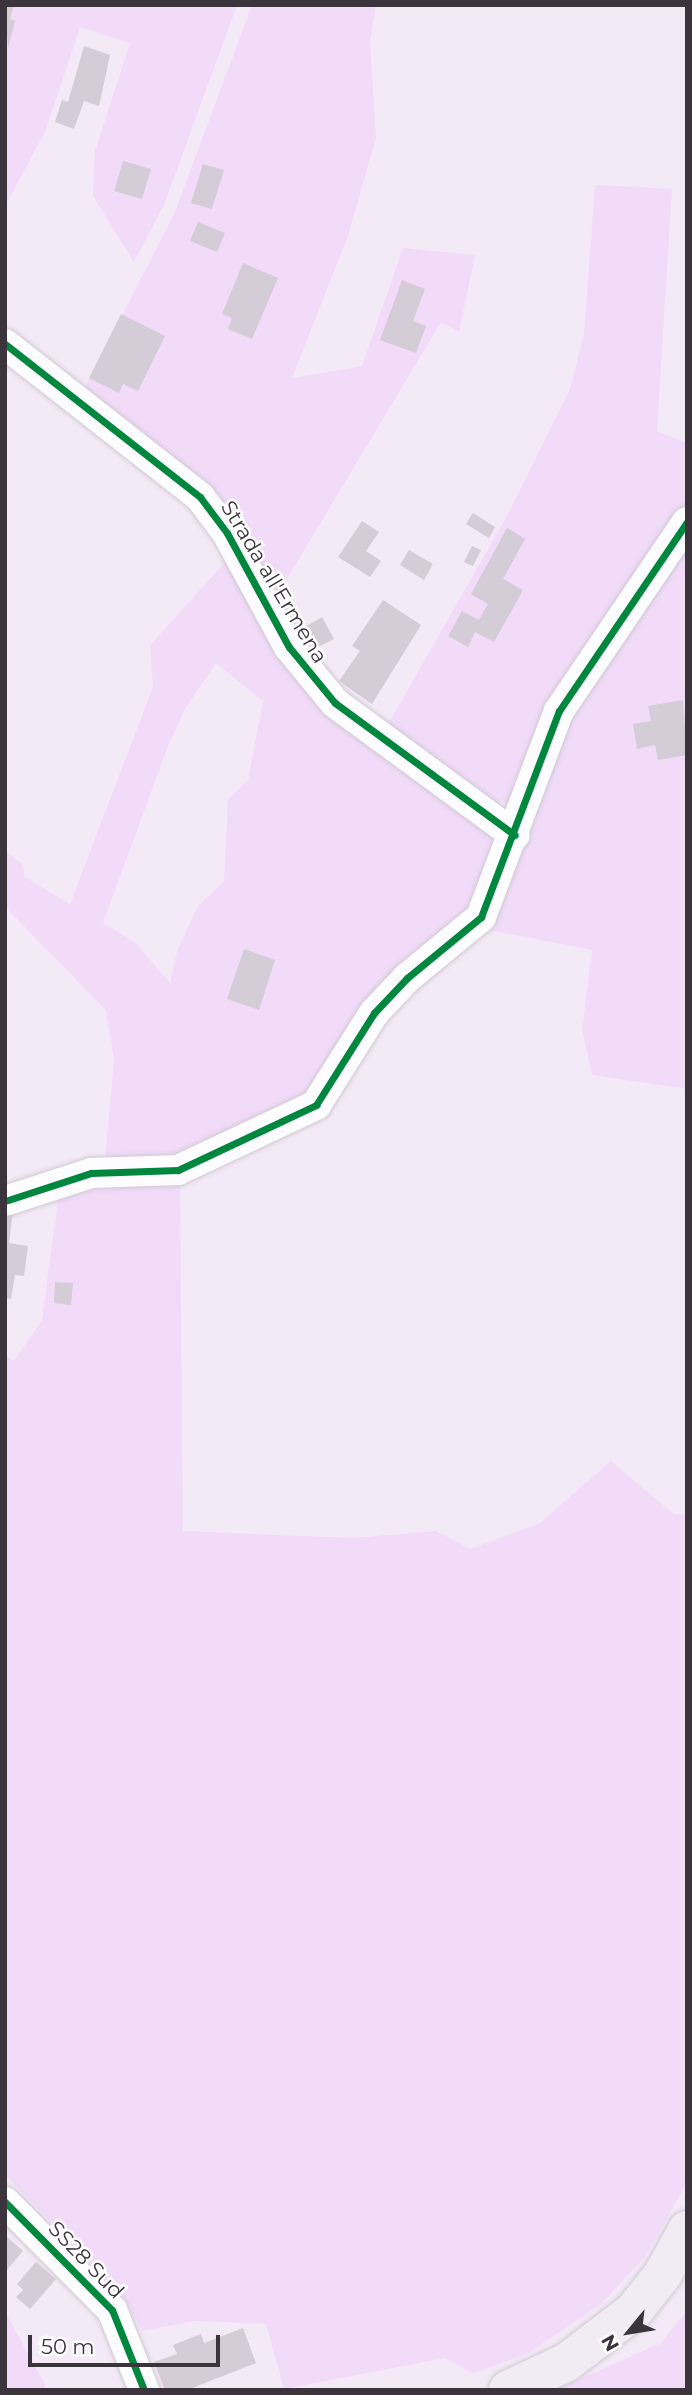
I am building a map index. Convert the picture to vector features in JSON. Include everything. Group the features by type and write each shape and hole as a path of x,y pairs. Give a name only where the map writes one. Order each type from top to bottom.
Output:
{"main road":[{"path":"508,2390 567,2362 634,2311 663,2274 687,2230"}],"street":[{"name":"Strada all'Ermena","path":"5,344 200,497 227,533 284,639 335,703 515,835"},
{"path":"5,1201 91,1173 178,1170 309,1111 328,1090 365,1024 383,1003 481,916 515,835 559,711 687,522"},
{"name":"SS28 Sud","path":"5,2202 112,2310 144,2390"}],"shaded area":[{"path":"5,5 237,5 164,205 134,262 93,196 95,151 130,43 80,27 45,132 5,206"},
{"path":"252,5 376,5 370,42 376,138 348,236 292,378 362,366 403,248 475,255 459,332 441,322 273,602 236,529 82,393 174,214"},
{"path":"595,185 672,189 657,431 687,443 687,506 514,810 501,800 494,809 385,730 508,514 570,389 584,333"},
{"path":"687,538 687,1089 592,1075 582,1029 592,950 484,929 555,741"},
{"path":"230,557 271,638 503,840 477,906 318,1088 182,1159 105,1160 114,1061 106,1010 5,907 5,851 22,864 25,877 70,904 153,687 150,645","holes":["216,663 263,701 248,780 228,799 224,881 198,906 177,951 170,983 136,943 103,923 168,746 186,707"]},
{"path":"180,1181 183,1531 353,1538 436,1531 471,1549 540,1523 611,1461 675,1515 687,1513 687,2182 645,2257 600,2305 527,2354 473,2373 445,2358 284,2389 266,2324 195,2321 142,2331 122,2294 5,2175 5,1355 14,1361 42,1320 59,1192 70,1188"},
{"path":"687,2310 687,2390 555,2390 661,2343"},
{"path":"5,2312 45,2384 44,2390 5,2390"}],"building":[{"path":"5,5 14,5 10,19 15,21 8,48"},
{"path":"84,46 110,55 99,106 84,101 74,129 55,122 62,100 68,102"},
{"path":"123,161 151,169 142,199 114,191"},
{"path":"203,164 224,170 212,209 191,203"},
{"path":"198,222 225,233 217,252 190,241"},
{"path":"243,263 278,278 252,339 228,329 232,318 222,314"},
{"path":"402,280 425,289 413,321 426,326 416,353 380,340"},
{"path":"121,314 165,336 138,391 123,384 119,393 89,378"},
{"path":"473,513 495,527 489,538 466,524"},
{"path":"362,521 379,532 366,551 381,561 370,577 338,557"},
{"path":"507,528 525,539 503,579 523,590 494,642 475,632 468,647 448,636 462,611 479,620 488,604 471,594"},
{"path":"472,546 481,550 473,566 464,562"},
{"path":"409,550 433,564 424,580 400,565"},
{"path":"383,600 421,625 372,704 339,681 360,651 352,646"},
{"path":"322,617 334,639 314,649 303,628"},
{"path":"683,700 687,755 658,760 655,745 637,749 633,724 651,721 648,706"},
{"path":"244,949 275,960 259,1010 227,999"},
{"path":"5,1210 13,1211 9,1243 28,1246 24,1276 15,1275 11,1299 5,1298"},
{"path":"55,1282 73,1283 71,1305 54,1303"},
{"path":"5,2235 23,2251 5,2272"},
{"path":"36,2262 56,2279 30,2309 16,2297 23,2290 17,2284"},
{"path":"243,2328 256,2363 187,2390 165,2390 154,2362 177,2354 173,2345 201,2334 204,2343"}],"cycle path":[{"path":"5,344 200,497 227,533 289,647 335,703 515,835"},
{"path":"5,1201 91,1173 178,1170 316,1105 374,1013 407,978 481,917 559,711 687,522"},
{"path":"5,2202 112,2310 144,2390"}]}
